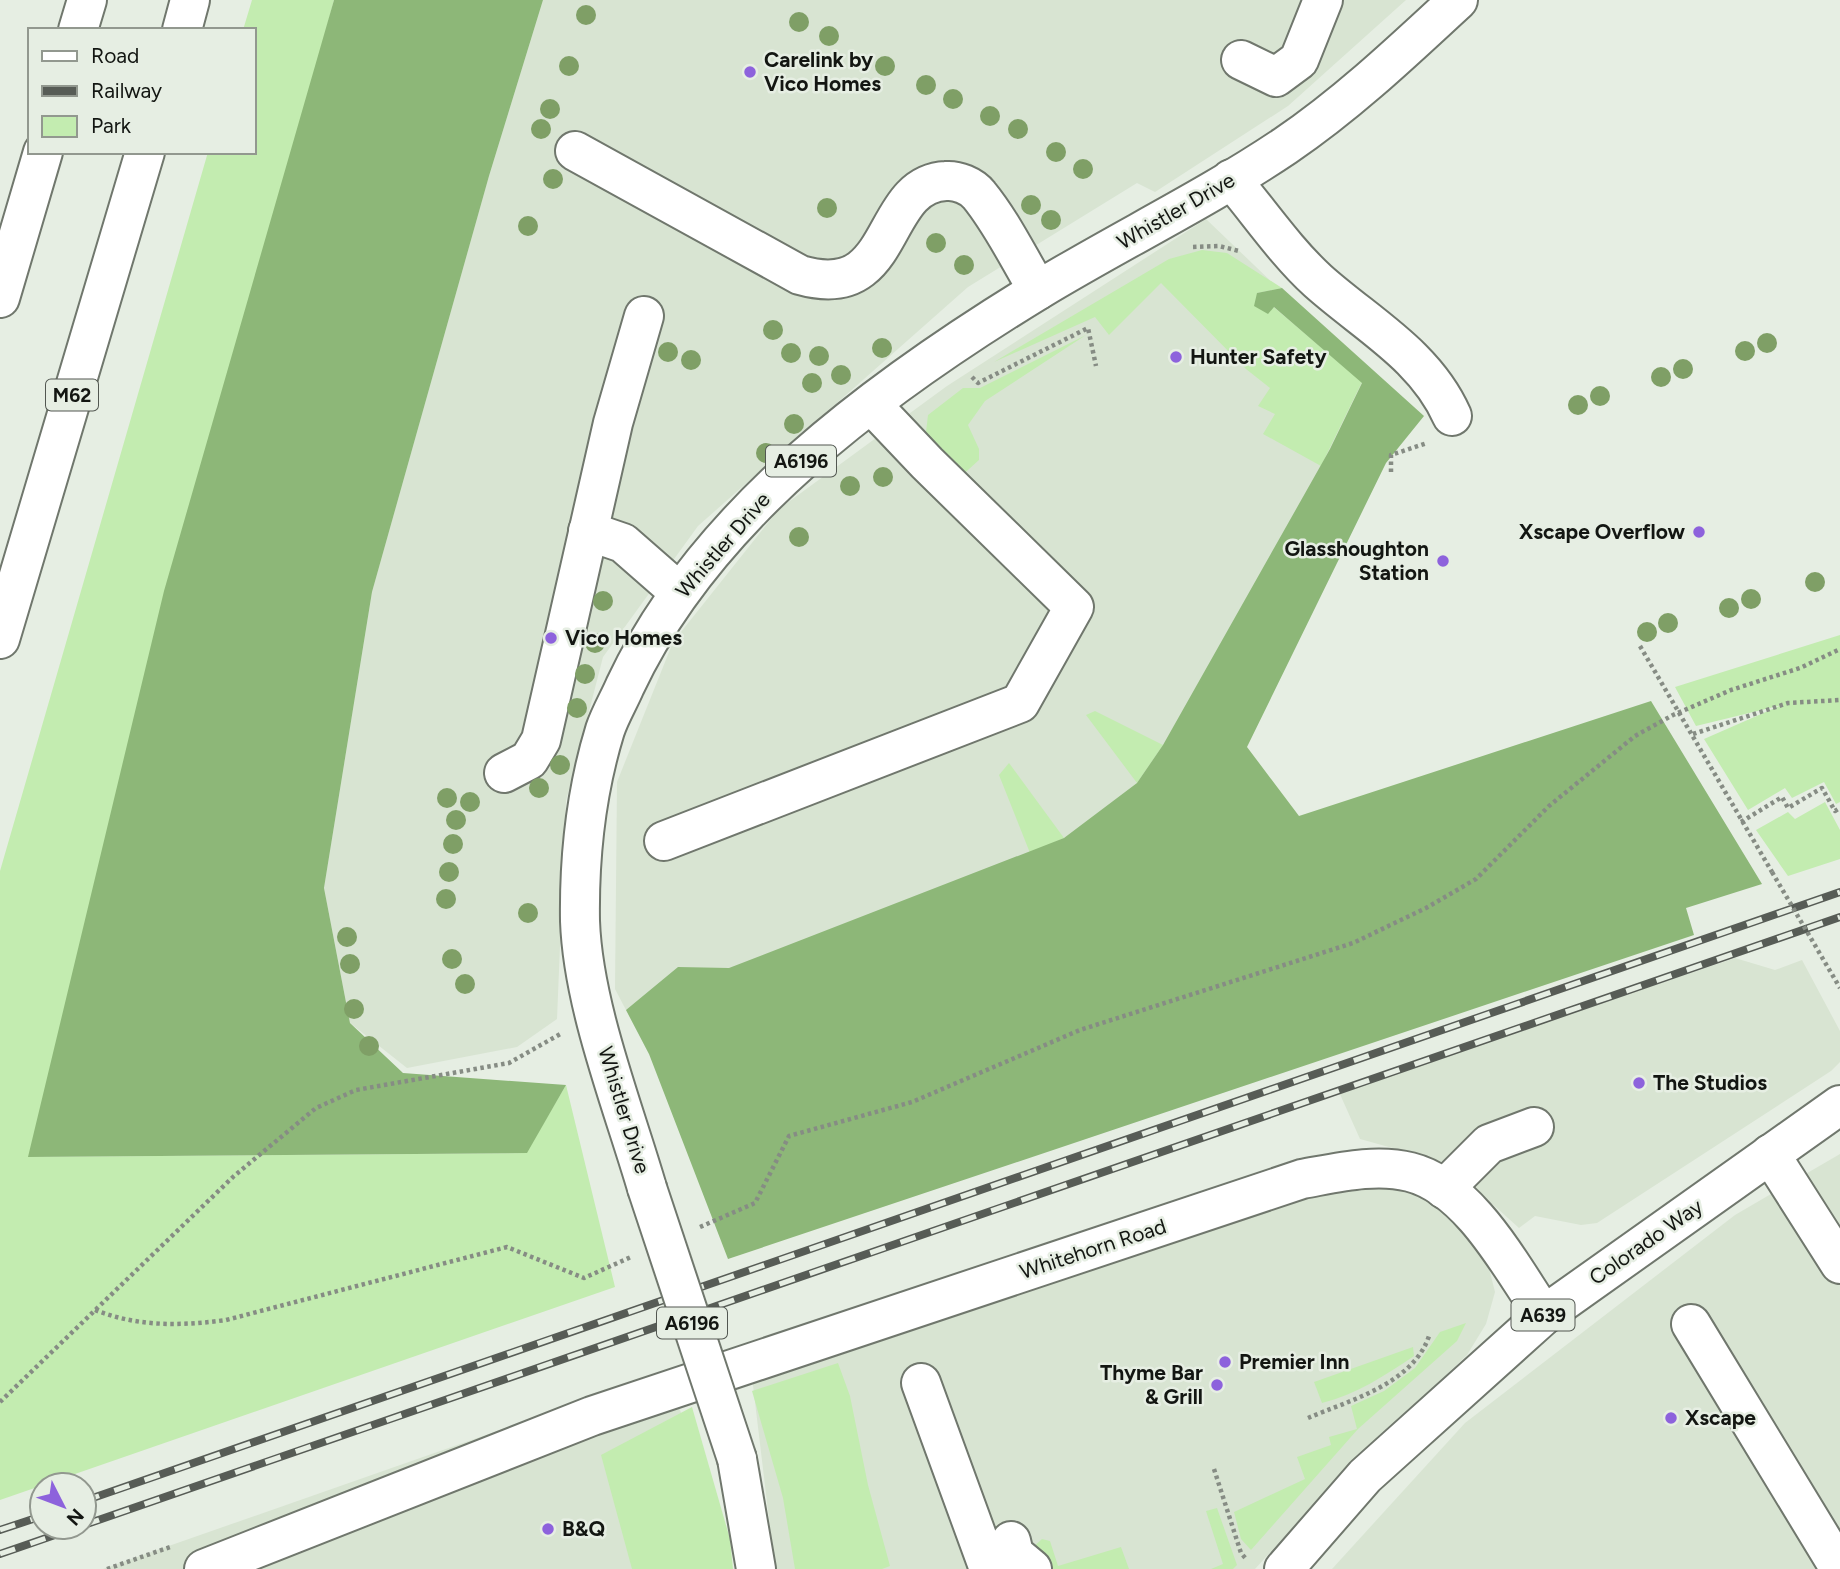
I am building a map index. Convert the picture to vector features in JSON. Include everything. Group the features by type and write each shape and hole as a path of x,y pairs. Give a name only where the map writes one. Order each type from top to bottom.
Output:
{"main road":[{"path":"79,28 87,0"},
{"path":"182,28 190,0"},
{"path":"1241,60 1276,77 1299,60 1323,0"},
{"name":"Whistler Drive","path":"757,1569 737,1459 647,1188 594,1010 580,926 587,796 607,726 642,651 679,592 739,520 803,459 871,404 1038,290 1286,145 1356,91 1458,0"},
{"path":"575,151 800,275 816,279 835,279 859,271 876,257 903,206 919,189 930,183 953,181 978,193 1038,290"},
{"path":"0,298 42,154"},
{"name":"M62","path":"0,639 144,154"},
{"path":"1231,179 1316,280 1423,368 1444,398 1443,428"},
{"path":"504,773 529,760 541,740 613,423 644,316"},
{"path":"664,841 1020,703 1074,607 927,463 871,404"},
{"path":"588,531 623,543 679,592"},
{"name":"Colorado Way","path":"1267,1566 1544,1315 1840,1105"},
{"path":"1444,1189 1489,1144 1534,1127"},
{"path":"1770,1154 1840,1264"},
{"name":"Whitehorn Road","path":"204,1569 592,1416 1302,1179 1361,1169 1410,1172 1444,1189 1481,1222 1544,1315"},
{"path":"1691,1324 1840,1569"},
{"path":"921,1383 1004,1558"}],"path":[{"path":"1179,247 1219,246 1249,254"},
{"path":"967,373 978,383 1088,328 1096,366"},
{"path":"1391,472 1391,455 1443,428"},
{"path":"1640,646 1840,989"},
{"path":"694,1230 755,1203 789,1136 912,1102 1080,1030 1353,943 1389,925 1476,879 1549,806 1635,736 1680,712 1731,690 1800,668 1840,649"},
{"path":"1693,734 1788,704 1840,700"},
{"path":"1741,822 1782,797 1788,808 1822,788 1835,811 1840,808"},
{"path":"0,1402 234,1176 316,1108 356,1090 509,1063 556,1037 594,1010"},
{"path":"95,1310 123,1321 186,1325 226,1320 507,1247 584,1278 633,1256"},
{"path":"1308,1418 1384,1385 1413,1364 1429,1336"},
{"path":"1214,1469 1241,1553 1267,1566"}],"shaded area":[{"path":"543,0 1406,0 1288,106 1155,192 1137,183 968,287 698,526 603,657 566,801 557,1019 517,1047 407,1068 350,1023 324,888 372,592 489,176"},
{"path":"1206,219 1399,404 1148,865 649,1054 615,989 617,782 673,642 779,509 947,386"},
{"path":"1735,958 1775,970 1802,960 1840,1031 1840,1062 1831,1071 1597,1223 1581,1225 1535,1216 1519,1228 1447,1163 1360,1139 1339,1092"},
{"name":"Xscape","path":"1840,1154 1840,1569 1332,1569 1465,1423 1735,1215"},
{"path":"1375,1185 1428,1198 1455,1215 1489,1268 1495,1292 1486,1324 1467,1355 1332,1484 1255,1569 775,1569 752,1377 1308,1193"},
{"path":"666,1372 726,1535 728,1569 103,1569"}],"green space":[{"path":"252,0 334,0 29,1157 526,1153 566,1085 615,1287 84,1471 28,1471 28,1490 0,1500 0,871 207,154 256,154 256,28 244,28"},
{"path":"334,0 543,0 489,176 372,592 324,888 350,1023 403,1073 566,1085 527,1153 28,1157 164,591"},
{"path":"1202,250 1227,253 1282,288 1257,293 1362,382 1321,466 1263,434 1275,414 1258,406 1270,388 1246,369 1161,283 1109,335 1095,317 994,362 1169,259"},
{"path":"1282,288 1424,416 1386,463 1247,747 1299,816 1651,701 1762,884 1686,908 1694,935 728,1259 649,1054 626,1010 678,967 729,968 1064,838 1137,783 1163,745 1330,449 1362,383 1274,307 1268,314 1254,306 1257,293"},
{"path":"1086,335 985,401 968,425 979,449 979,460 958,479 926,432 928,415 963,388 980,388"},
{"path":"1840,635 1840,802 1836,804 1824,782 1792,798 1785,788 1748,810 1704,739 1782,705 1696,726 1675,687"},
{"path":"1095,711 1163,745 1137,783 1086,715"},
{"path":"1009,763 1064,838 1030,853 999,775"},
{"path":"1825,802 1840,830 1840,859 1788,876 1756,830 1788,812 1795,819"},
{"path":"1466,1323 1457,1341 1358,1429 1251,1550 1241,1539 1234,1512 1305,1479 1297,1457 1331,1445 1329,1437 1357,1429 1351,1406 1384,1391 1415,1368 1440,1332"},
{"path":"1413,1347 1414,1356 1381,1377 1347,1395 1322,1403 1314,1382"},
{"path":"838,1363 850,1396 868,1485 890,1566 882,1569 795,1569 783,1498 752,1391"},
{"path":"692,1407 730,1539 733,1569 632,1569 601,1455"},
{"path":"1217,1508 1237,1565 1233,1569 1211,1569 1223,1564 1206,1511"},
{"path":"1042,1539 1050,1541 1058,1566 1121,1547 1129,1569 1049,1569 1030,1550"}],"railway":[{"path":"98,1496 1840,892"},
{"path":"98,1520 1840,917"},
{"path":"0,1530 28,1521"},
{"path":"0,1554 38,1541"}],"place":[{"name":"Carelink by Vico Homes","path":"750,72"},
{"name":"Hunter Safety","path":"1176,357"},
{"name":"Xscape Overflow","path":"1699,532"},
{"name":"Glasshoughton Station","path":"1443,561"},
{"name":"Vico Homes","path":"551,638"},
{"name":"The Studios","path":"1639,1083"},
{"name":"Premier Inn","path":"1225,1362"},
{"name":"Thyme Bar & Grill","path":"1217,1385"},
{"name":"Xscape","path":"1671,1418"},
{"name":"B&Q","path":"548,1529"}]}
